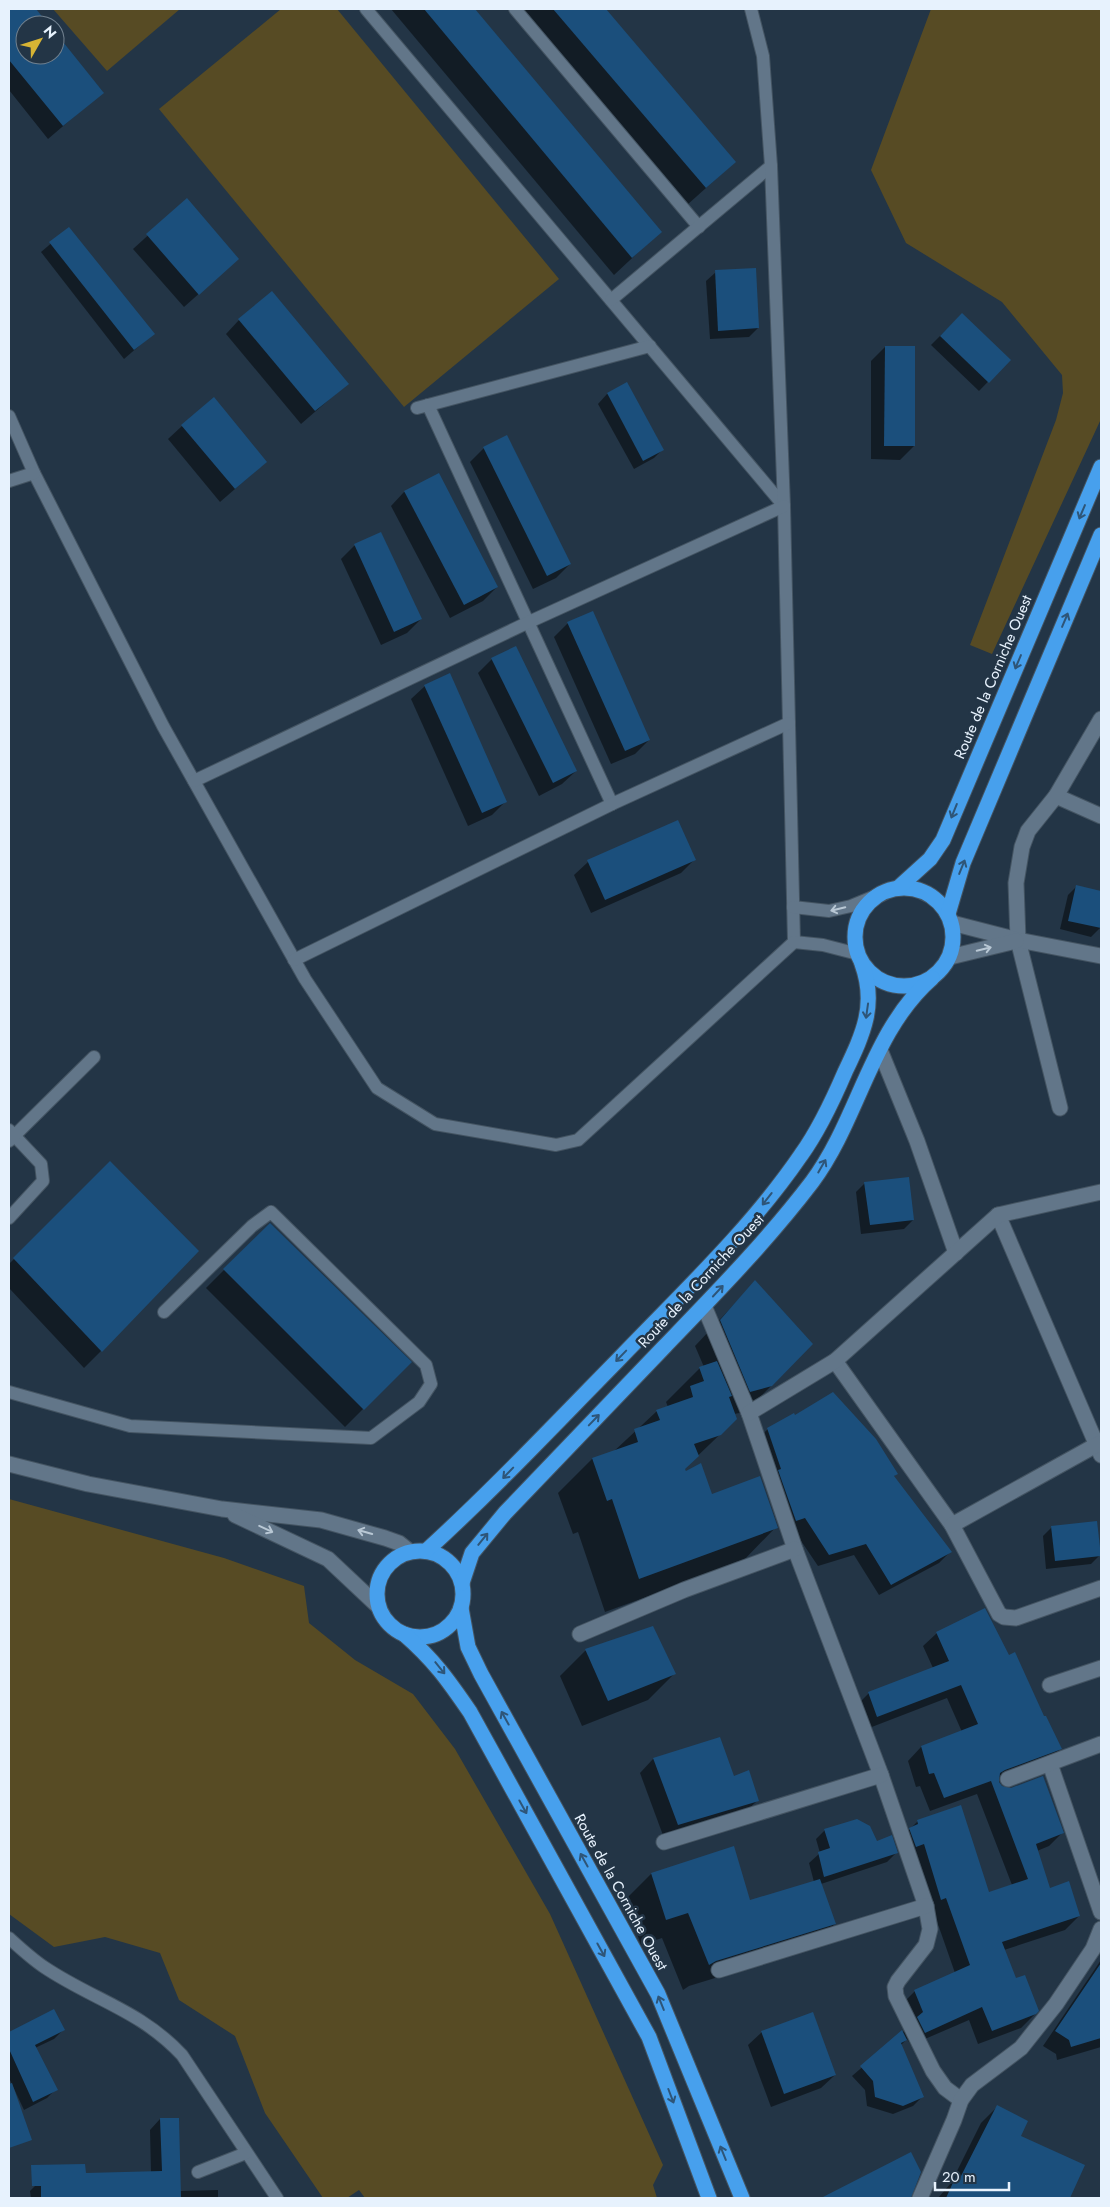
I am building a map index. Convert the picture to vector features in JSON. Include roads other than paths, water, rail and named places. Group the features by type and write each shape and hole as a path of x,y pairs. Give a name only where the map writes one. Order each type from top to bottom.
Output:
{"highway":[{"name":"Route de la Corniche Ouest","path":"898,888 930,859 942,840 1101,468"},
{"path":"950,918 941,904 922,891 898,888 880,894 869,902 860,914 856,927 855,941 860,959 873,975 886,984 902,987 918,985 932,978 943,969 950,957 953,946 950,918 963,863 1101,535"},
{"name":"Route de la Corniche Ouest","path":"426,1550 487,1495 747,1225 802,1155 829,1107 864,1028 869,981 860,959"},
{"name":"Route de la Corniche Ouest","path":"462,1582 472,1553 505,1513 766,1240 813,1180 847,1122 880,1050 907,1005 916,993 932,978"},
{"path":"404,1634 418,1637 432,1636 445,1630 455,1620 461,1608 464,1595 462,1582 457,1571 449,1561 438,1554 426,1550 410,1551 396,1557 386,1566 379,1578 376,1592 378,1606 384,1618 393,1628 404,1634 428,1655 442,1671 470,1712 649,2037 709,2198"},
{"name":"Route de la Corniche Ouest","path":"461,1608 468,1647 481,1674 658,1994 742,2198"}],"street":[{"path":"1060,1108 1018,940 1016,883 1022,847 1028,831 1056,796 1101,719"},
{"path":"1056,796 1101,816"},
{"path":"950,918 1018,940 1101,956"},
{"path":"950,957 1018,940"},
{"path":"880,1050 916,1141 956,1253"},
{"path":"749,1413 835,1361 998,1215 1101,1192"},
{"path":"952,1525 1099,1449 998,1215"},
{"path":"704,1306 749,1413 794,1549 881,1775 926,1906 930,1929 926,1944 898,1981 895,1987 896,1996 933,2071 946,2088 961,2100"},
{"path":"835,1361 952,1525 996,1609 1004,1618 1016,1618 1101,1588"},
{"path":"9,1464 88,1484 222,1509 321,1520 385,1538 410,1551"},
{"path":"222,1509 328,1559 378,1606"},
{"path":"580,1634 684,1590 794,1549"},
{"path":"1050,1685 1101,1668"},
{"path":"1008,1779 1101,1744"},
{"path":"1050,1764 1101,1912"},
{"path":"664,1842 881,1775"},
{"path":"719,1970 926,1906"},
{"path":"920,2198 961,2100 972,2085 1021,2048 1056,2004 1093,1949 1101,1932"}],"lane":[{"path":"366,9 784,506"},
{"path":"515,9 698,226"},
{"path":"751,9 763,56 771,166 784,506 794,942"},
{"path":"611,300 771,166"},
{"path":"612,804 529,622 423,406 650,346"},
{"path":"9,416 34,473 163,726 294,960 377,1088 435,1124 556,1145 578,1140 794,942 823,945 860,959"},
{"path":"9,481 34,473"},
{"path":"194,780 529,622 784,506"},
{"path":"294,960 612,804 789,723"},
{"path":"793,908 829,911 851,906 880,894"},
{"path":"9,1218 43,1181 41,1164 10,1136 94,1057"},
{"path":"9,1392 130,1426 371,1438 418,1402 431,1384 426,1365 271,1212 252,1226 164,1312"},
{"path":"9,1938 44,1967 140,2019 168,2040 182,2055 277,2198"},
{"path":"198,2172 246,2153"}]}
